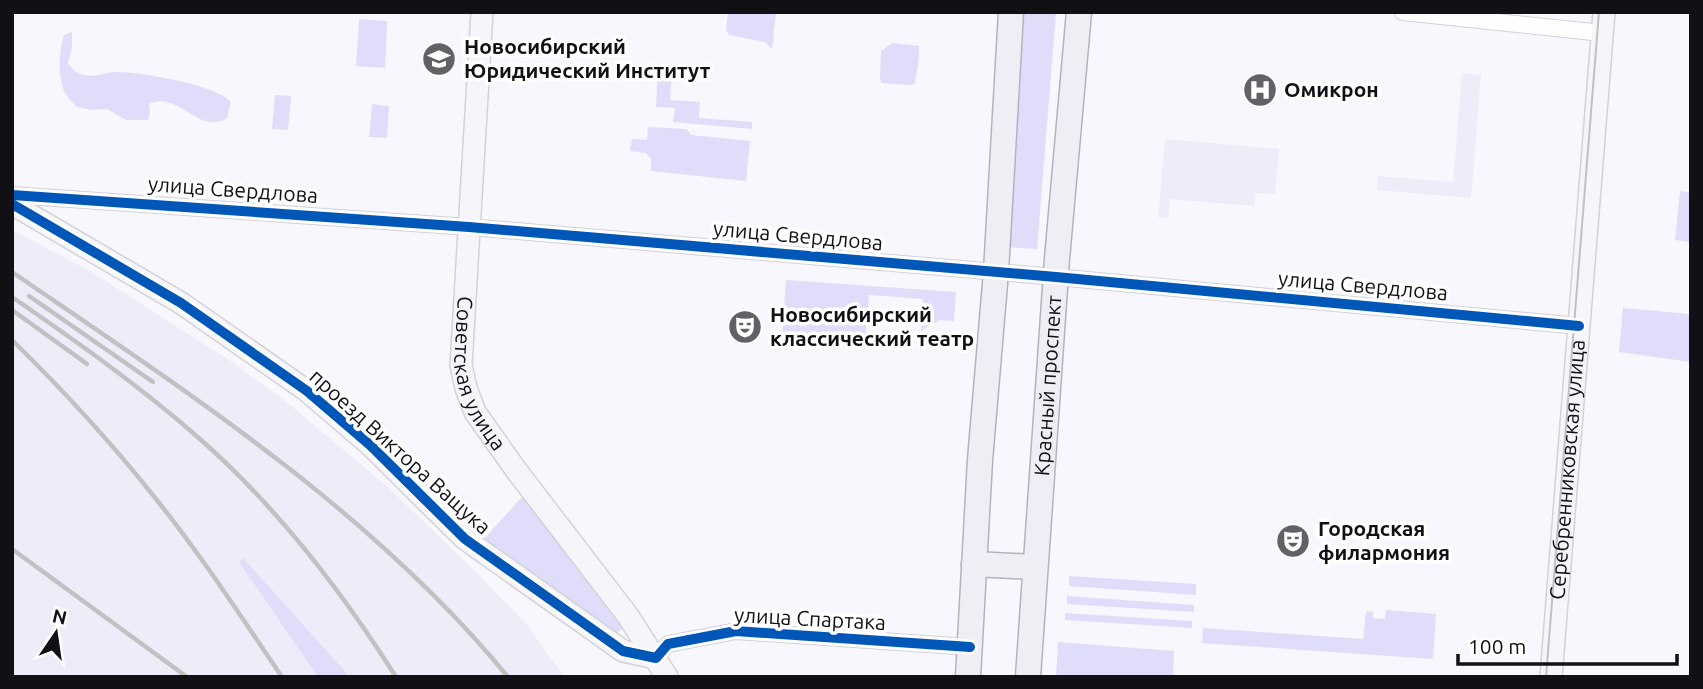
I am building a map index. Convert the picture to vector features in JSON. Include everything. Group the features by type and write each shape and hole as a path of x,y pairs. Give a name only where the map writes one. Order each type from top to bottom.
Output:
{"main road":[{"path":"968,677 1011,12"},
{"name":"Красный проспект","path":"1028,677 1056,277 1079,12"},
{"path":"974,564 1035,567"}],"street":[{"name":"Советская улица","path":"482,12 461,365 466,388 475,412 628,616 667,677"},
{"path":"1403,12 1603,23"},
{"name":"Серебренниковская улица","path":"1551,677 1603,23"},
{"name":"улица Свердлова","path":"12,195 469,228 1056,277 1579,326"},
{"name":"проезд Виктора Ващука","path":"12,204 181,303 296,383 370,445 465,539 623,651 656,658"},
{"name":"улица Спартака","path":"656,658 668,644 736,631 970,647"}],"shaded area":[{"path":"728,12 776,12 772,49 765,42 729,35 726,30"},
{"path":"1022,12 1056,12 1037,249 1004,247"},
{"path":"359,19 387,21 385,68 356,66"},
{"path":"72,32 68,63 77,73 89,76 113,72 128,73 195,85 211,90 231,102 227,118 217,122 207,121 160,101 149,104 148,120 126,120 107,109 77,107 64,91 60,68 64,35"},
{"path":"893,43 919,46 915,83 911,85 882,83 880,79 881,51"},
{"path":"658,71 672,72 670,100 700,102 699,118 752,122 752,129 673,122 675,108 656,107"},
{"path":"1462,73 1481,75 1471,198 1377,190 1378,176 1453,182"},
{"path":"275,95 291,96 288,130 272,129"},
{"path":"372,104 389,106 387,138 369,137"},
{"path":"648,127 687,129 691,135 750,141 746,181 651,171 651,159 646,153 630,151 632,139 647,140"},
{"path":"1165,139 1279,149 1275,194 1255,193 1254,206 1170,199 1168,218 1158,217"},
{"path":"1680,191 1691,193 1691,242 1675,240"},
{"path":"12,230 90,271 232,362 283,399 389,488 480,576 528,626 564,677 12,677"},
{"path":"786,280 956,292 954,321 940,320 921,331 923,299 869,295 865,343 782,338"},
{"path":"1623,308 1691,314 1691,362 1619,352"},
{"path":"522,497 624,627 615,635 482,541"},
{"path":"243,558 350,677 318,677 239,562"},
{"path":"1069,576 1196,584 1196,595 1069,586"},
{"path":"1067,596 1194,605 1194,612 1067,604"},
{"path":"1386,610 1436,614 1433,659 1202,643 1203,628 1363,639 1366,611 1373,612 1373,618 1385,619"},
{"path":"1065,613 1192,621 1192,628 1065,620"},
{"path":"1058,642 1174,651 1173,677 1056,677"}],"tram line":[{"path":"1546,677 1599,12"}],"railway":[{"path":"12,272 275,457 398,561 455,617 508,677"},
{"path":"29,296 153,382"},
{"path":"12,297 131,383 228,465 281,521 330,581 396,677"},
{"path":"12,310 87,364"},
{"path":"12,340 85,415 152,494 203,561 282,677"},
{"path":"12,549 187,677"}],"cycle path":[{"path":"12,195 469,227 1056,277 1579,326"},
{"path":"12,204 181,303 307,391 370,445 465,539 623,651 656,658 668,644 736,631 970,647"}],"place":[{"name":"Новосибирский Юридический Институт","path":"439,59"},
{"name":"Омикрон","path":"1260,90"},
{"name":"Новосибирский классический театр","path":"745,327"},
{"name":"Городская филармония","path":"1293,541"}]}
